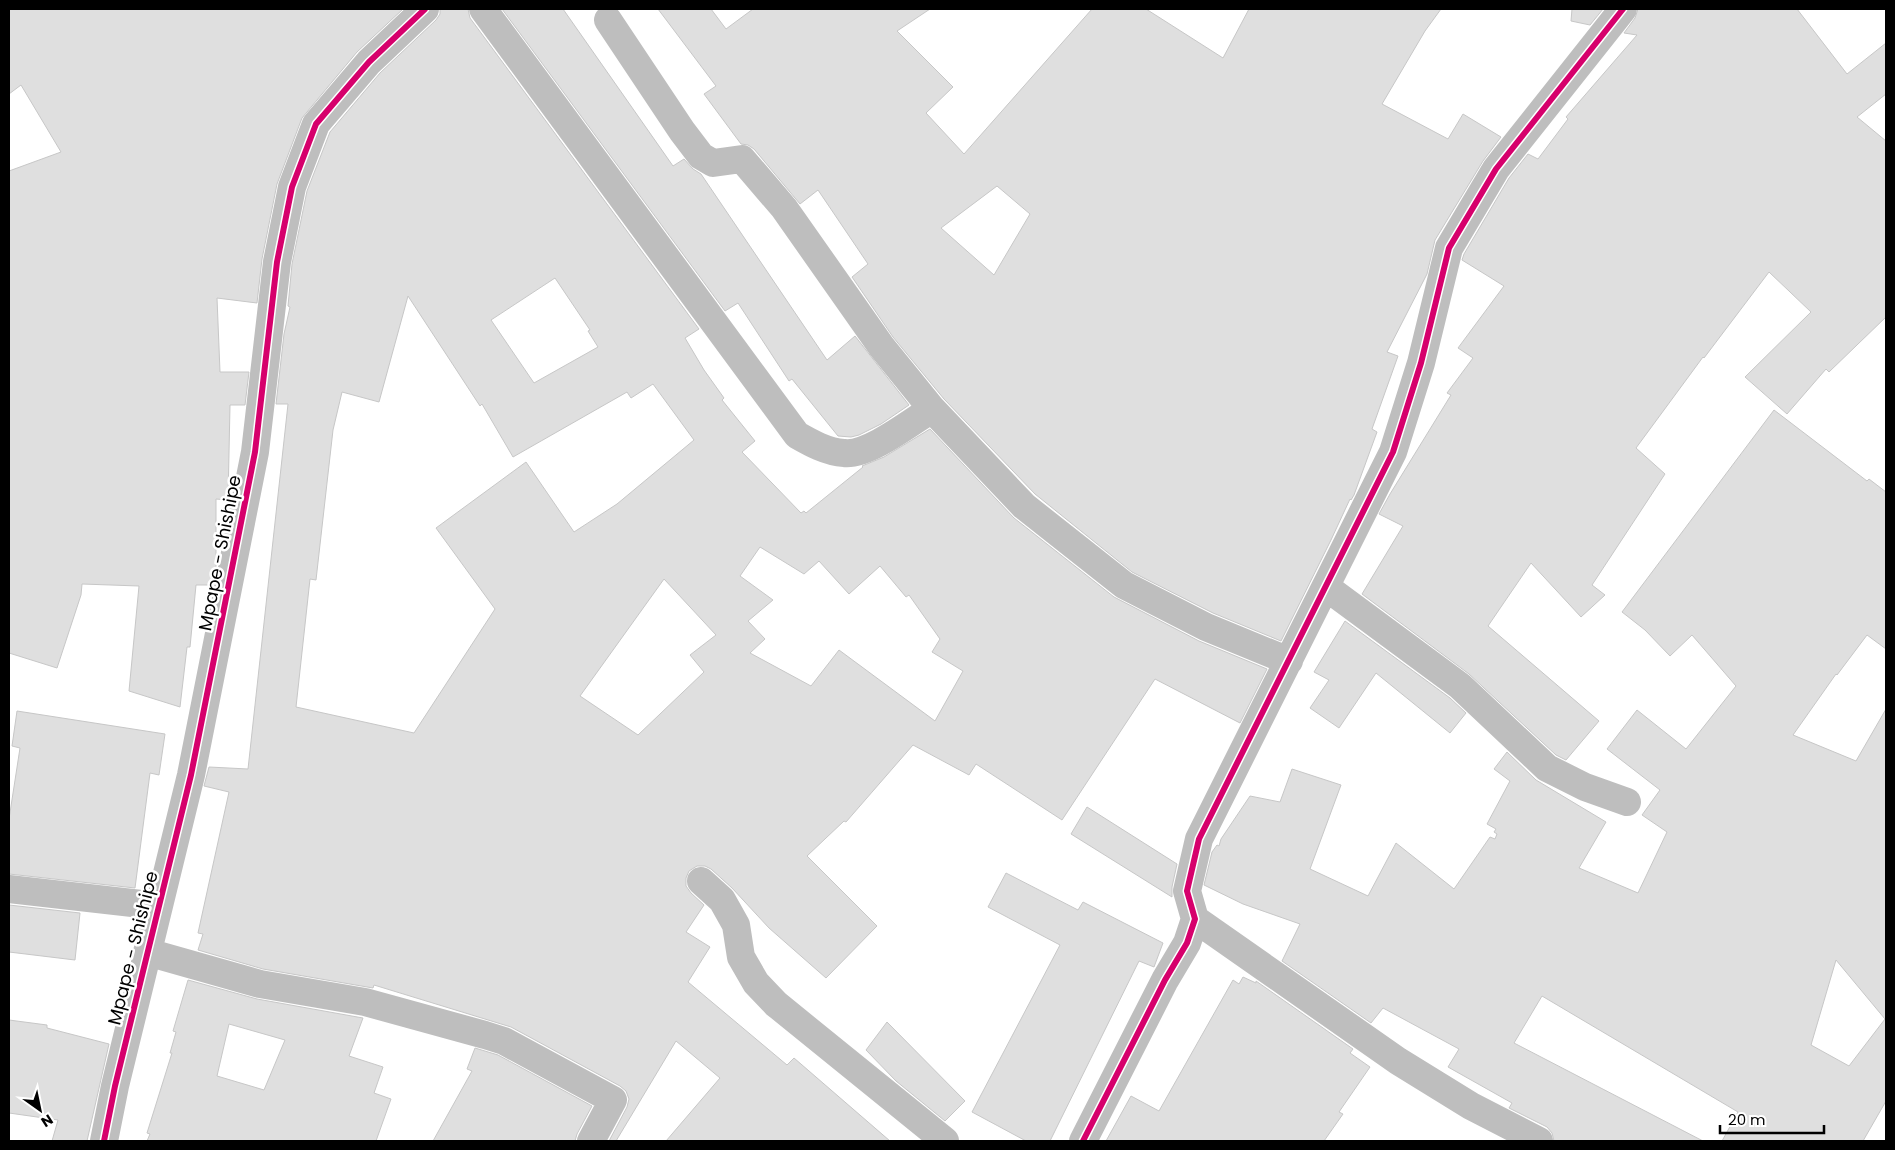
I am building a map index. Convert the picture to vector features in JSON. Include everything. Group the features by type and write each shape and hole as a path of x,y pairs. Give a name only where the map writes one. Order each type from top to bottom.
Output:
{"street":[{"name":"Mpape - Shishipe","path":"104,1141 115,1086 191,775 255,452 277,262 292,187 316,124 369,62 425,9"},
{"path":"483,9 797,436 830,450 843,453 858,453 875,445 932,409"},
{"path":"1083,1141 1165,980 1187,943 1195,919 1187,892 1200,839 1393,452 1421,362 1449,248 1496,169 1622,9"},
{"path":"608,20 682,131 702,156 712,163 742,159 784,208 881,346 932,409 1024,506 1124,585 1206,627 1289,661"},
{"path":"1326,587 1460,686 1546,768 1584,787 1627,802"},
{"path":"701,881 722,900 736,925 741,957 756,983 776,1004 945,1141"},
{"path":"9,889 159,906"},
{"path":"1195,919 1398,1061 1471,1106 1539,1141"},
{"path":"147,952 260,984 387,1008 504,1041 613,1100 591,1141"}],"building":[{"path":"9,9 403,9 357,52 302,118 277,184 262,259 257,303 217,298 220,372 249,372 245,405 230,405 228,500 216,499 216,569 213,585 196,585 190,647 187,647 180,707 129,691 139,586 82,584 81,595 57,668 9,653 9,171 61,152 21,85 9,94"},
{"path":"440,9 468,9 470,18 699,329 685,338 704,370 724,398 722,400 755,441 742,452 801,513 804,511 806,513 862,466 884,457 930,429 1014,518 1114,597 1199,641 1267,669 1240,723 1155,679 1062,820 976,764 969,775 913,745 846,822 844,821 807,856 877,926 826,978 769,928 732,888 711,869 705,866 697,866 689,871 686,878 686,886 704,905 686,932 710,947 688,982 787,1065 794,1058 890,1141 666,1141 720,1078 676,1041 616,1141 609,1141 627,1107 629,1099 626,1091 511,1027 374,985 373,988 263,969 198,950 203,934 198,933 229,792 204,786 209,767 248,769 288,404 276,404 284,334 290,307 288,306 292,264 307,191 330,132 380,73 440,14","holes":["555,278 590,330 588,331 598,347 534,383 491,320","408,296 480,406 482,404 513,457 627,392 631,398 653,384 694,440 617,504 574,532 526,462 436,528 495,609 414,733 296,707 310,579 316,580 333,430 342,392 379,402","760,547 804,574 819,561 849,594 880,566 906,597 909,595 940,639 932,652 963,671 935,721 839,650 811,686 750,653 765,639 748,621 773,600 740,576","664,579 716,635 690,655 704,672 638,735 580,696"]},
{"path":"502,9 563,9 673,166 684,159 693,169 701,174 827,360 855,336 909,405 881,424 859,435 851,437 838,436 792,379 789,381 738,303 725,311"},
{"path":"658,9 711,9 726,29 753,9 930,9 897,31 953,87 926,113 964,154 1092,9 1146,9 1223,58 1249,9 1441,9 1425,31 1382,104 1448,139 1463,114 1501,137 1483,161 1435,240 1427,274 1387,352 1398,356 1372,429 1377,432 1354,495 1350,499 1281,641 1213,613 1132,572 1035,494 944,399 893,337 852,277 868,264 818,190 800,204 754,149 748,145 741,144 704,94 716,86","holes":["997,186 1030,214 994,275 941,228"]},
{"path":"1572,9 1603,9 1590,25 1571,21"},
{"path":"1638,9 1797,9 1847,74 1886,43 1886,94 1857,117 1886,141 1886,317 1829,372 1826,369 1787,414 1745,377 1811,312 1769,272 1636,448 1665,474 1592,585 1605,595 1581,617 1531,563 1488,626 1599,721 1566,760 1556,755 1469,674 1362,594 1403,526 1379,514 1451,395 1447,393 1473,358 1458,348 1504,286 1462,260 1464,254 1509,178 1528,154 1538,159 1568,119 1566,117 1637,35 1624,33 1635,18"},
{"path":"1774,410 1867,481 1869,479 1886,492 1886,649 1867,635 1836,674 1793,735 1856,761 1886,709 1886,1101 1863,1141 1722,1141 1738,1112 1542,996 1514,1043 1703,1141 1554,1141 1552,1133 1547,1127 1509,1108 1512,1103 1448,1067 1459,1049 1383,1008 1371,1023 1282,961 1300,924 1243,904 1204,885 1212,852 1217,845 1219,846 1221,839 1250,796 1280,802 1292,769 1341,785 1310,869 1368,896 1396,843 1454,889 1490,837 1495,839 1497,834 1494,832 1496,829 1487,824 1510,781 1494,769 1507,752 1536,780 1606,822 1579,868 1638,893 1667,832 1642,815 1660,790 1607,749 1637,710 1686,749 1736,686 1692,635 1670,656 1645,630 1622,612","holes":["1836,960 1885,1019 1849,1066 1811,1045"]},
{"path":"1345,621 1450,698 1466,713 1450,733 1376,673 1339,728 1310,708 1329,680 1314,672"},
{"path":"17,711 165,734 159,775 150,773 135,888 9,874 9,819 20,748 12,746"},
{"path":"1087,807 1177,864 1172,897 1071,834"},
{"path":"1006,873 1078,910 1083,902 1163,943 1154,967 1139,961 1050,1141 1026,1141 972,1112 1060,945 988,907"},
{"path":"9,905 80,913 75,960 9,952"},
{"path":"1243,977 1256,983 1256,981 1353,1049 1350,1053 1370,1067 1339,1112 1343,1114 1324,1141 1106,1141 1131,1096 1159,1111 1233,980 1239,984"},
{"path":"188,980 257,999 363,1018 349,1056 383,1067 374,1093 391,1099 376,1141 147,1141 150,1134 147,1133 172,1053 170,1053 176,1032 173,1031","holes":["229,1024 285,1040 264,1090 217,1076"]},
{"path":"9,1020 47,1025 47,1028 109,1044 87,1141 52,1141 58,1120 9,1113"},
{"path":"887,1022 965,1101 945,1121 896,1081 866,1050"},
{"path":"475,1048 498,1055 592,1106 575,1141 433,1141 472,1071 467,1069"}],"cycle path":[{"path":"104,1141 115,1086 191,775 255,452 277,262 292,187 316,124 369,62 425,9"},
{"path":"1083,1141 1165,980 1187,943 1195,919 1187,891 1199,839 1393,452 1421,363 1449,248 1496,169 1623,9"}]}
